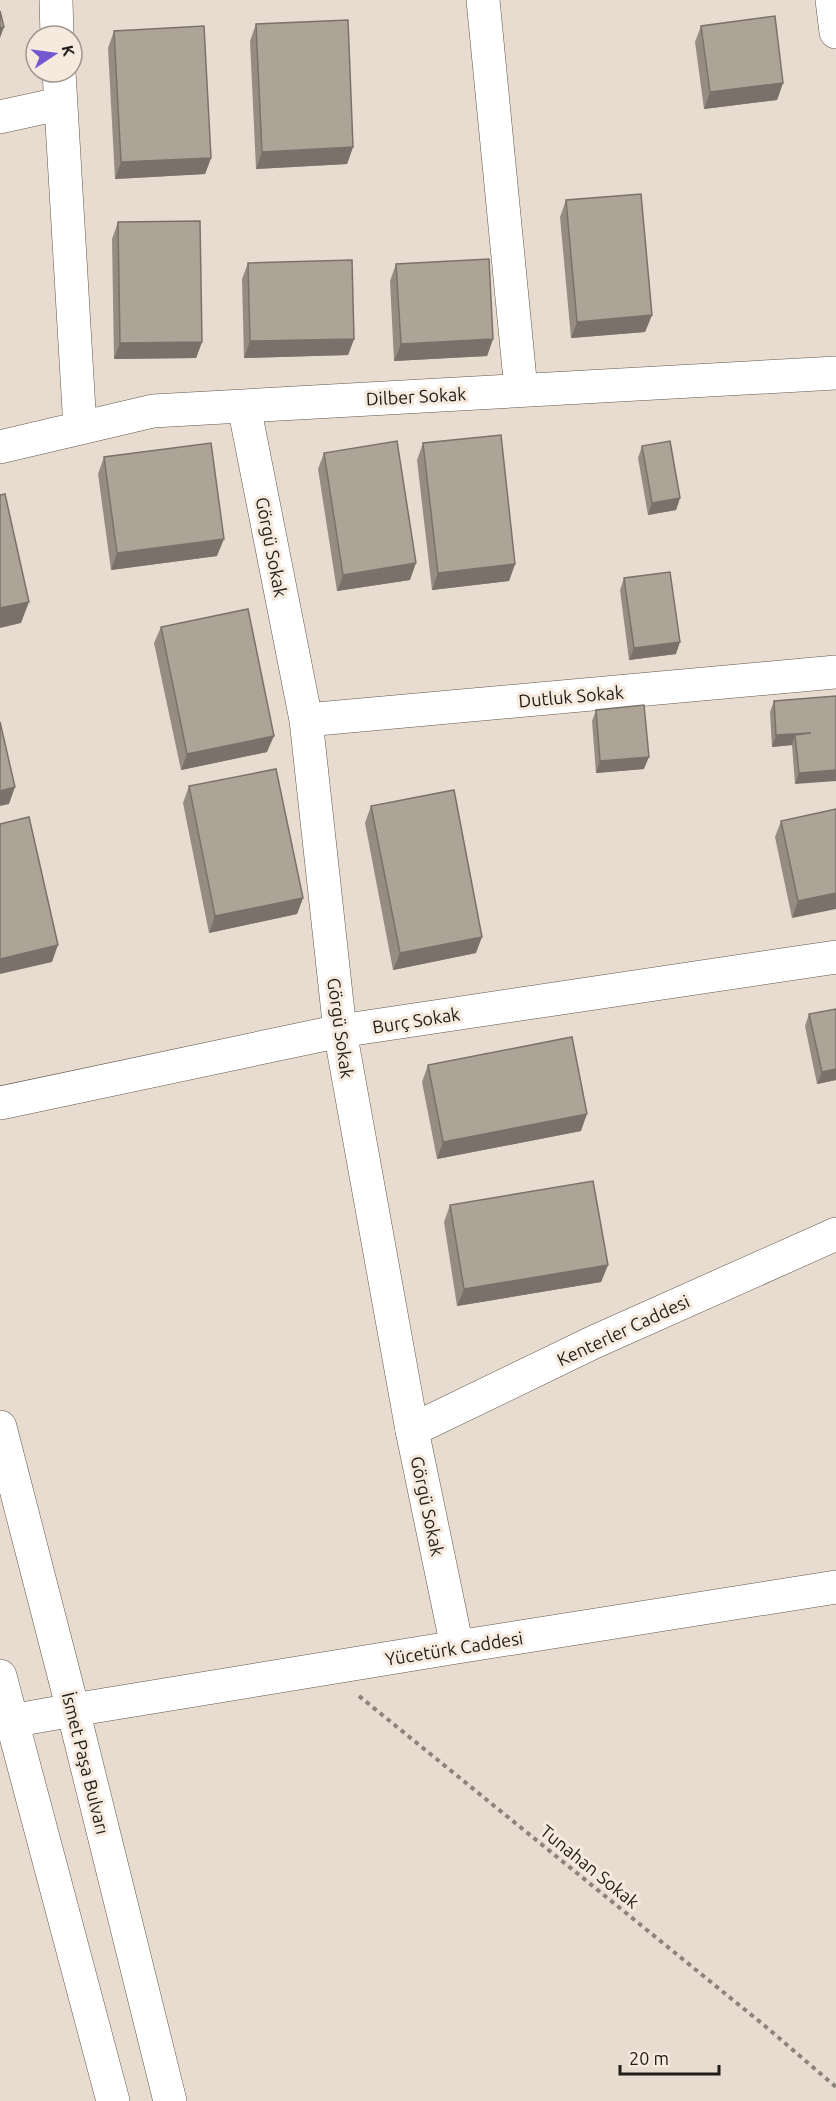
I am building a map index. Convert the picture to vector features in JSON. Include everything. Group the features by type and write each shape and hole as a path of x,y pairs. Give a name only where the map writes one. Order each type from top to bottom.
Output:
{"street":[{"path":"56,0 57,24"},
{"path":"483,0 521,390"},
{"path":"832,0 836,32"},
{"path":"58,84 80,428"},
{"path":"0,117 59,104"},
{"name":"Dilber Sokak","path":"0,447 153,411 836,373"},
{"name":"Görgü Sokak","path":"244,406 306,720 340,1031 412,1430 457,1647"},
{"name":"Dutluk Sokak","path":"306,720 836,672"},
{"name":"Burç Sokak","path":"0,1103 340,1031 836,957"},
{"name":"Kenterler Caddesi","path":"412,1430 594,1342 836,1234"},
{"name":"İsmet Paşa Bulvarı","path":"0,1426 74,1710 170,2101"},
{"name":"Yücetürk Caddesi","path":"5,1722 836,1587"},
{"path":"0,1676 5,1722 113,2101"}],"path":[{"name":"Tunahan Sokak","path":"325,1669 765,2026 836,2087"}],"building":[{"path":"0,11 4,27 0,28"},
{"path":"775,16 783,83 710,92 701,26"},
{"path":"348,20 353,147 262,152 256,24"},
{"path":"204,26 211,158 121,162 114,31"},
{"path":"641,194 652,315 577,322 566,200"},
{"path":"200,221 202,342 120,343 118,222"},
{"path":"489,259 493,339 401,344 396,264"},
{"path":"352,260 354,339 250,341 248,263"},
{"path":"501,435 515,564 438,573 423,443"},
{"path":"397,441 416,563 343,575 324,453"},
{"path":"670,441 680,498 652,503 642,446"},
{"path":"211,443 224,539 117,553 104,457"},
{"path":"5,494 29,602 0,608 0,495"},
{"path":"670,572 680,642 634,648 624,578"},
{"path":"248,609 274,736 187,754 161,627"},
{"path":"836,696 836,770 799,773 795,735 811,733 776,735 774,701"},
{"path":"644,705 649,757 600,761 596,710"},
{"path":"0,722 15,787 0,791"},
{"path":"276,769 303,898 215,916 189,786"},
{"path":"454,790 482,937 400,953 371,806"},
{"path":"836,809 836,893 798,901 781,821"},
{"path":"29,817 58,945 0,959 0,824"},
{"path":"836,1009 836,1069 822,1072 809,1014"},
{"path":"572,1037 587,1114 443,1142 428,1065"},
{"path":"593,1181 608,1265 464,1289 450,1205"}]}
